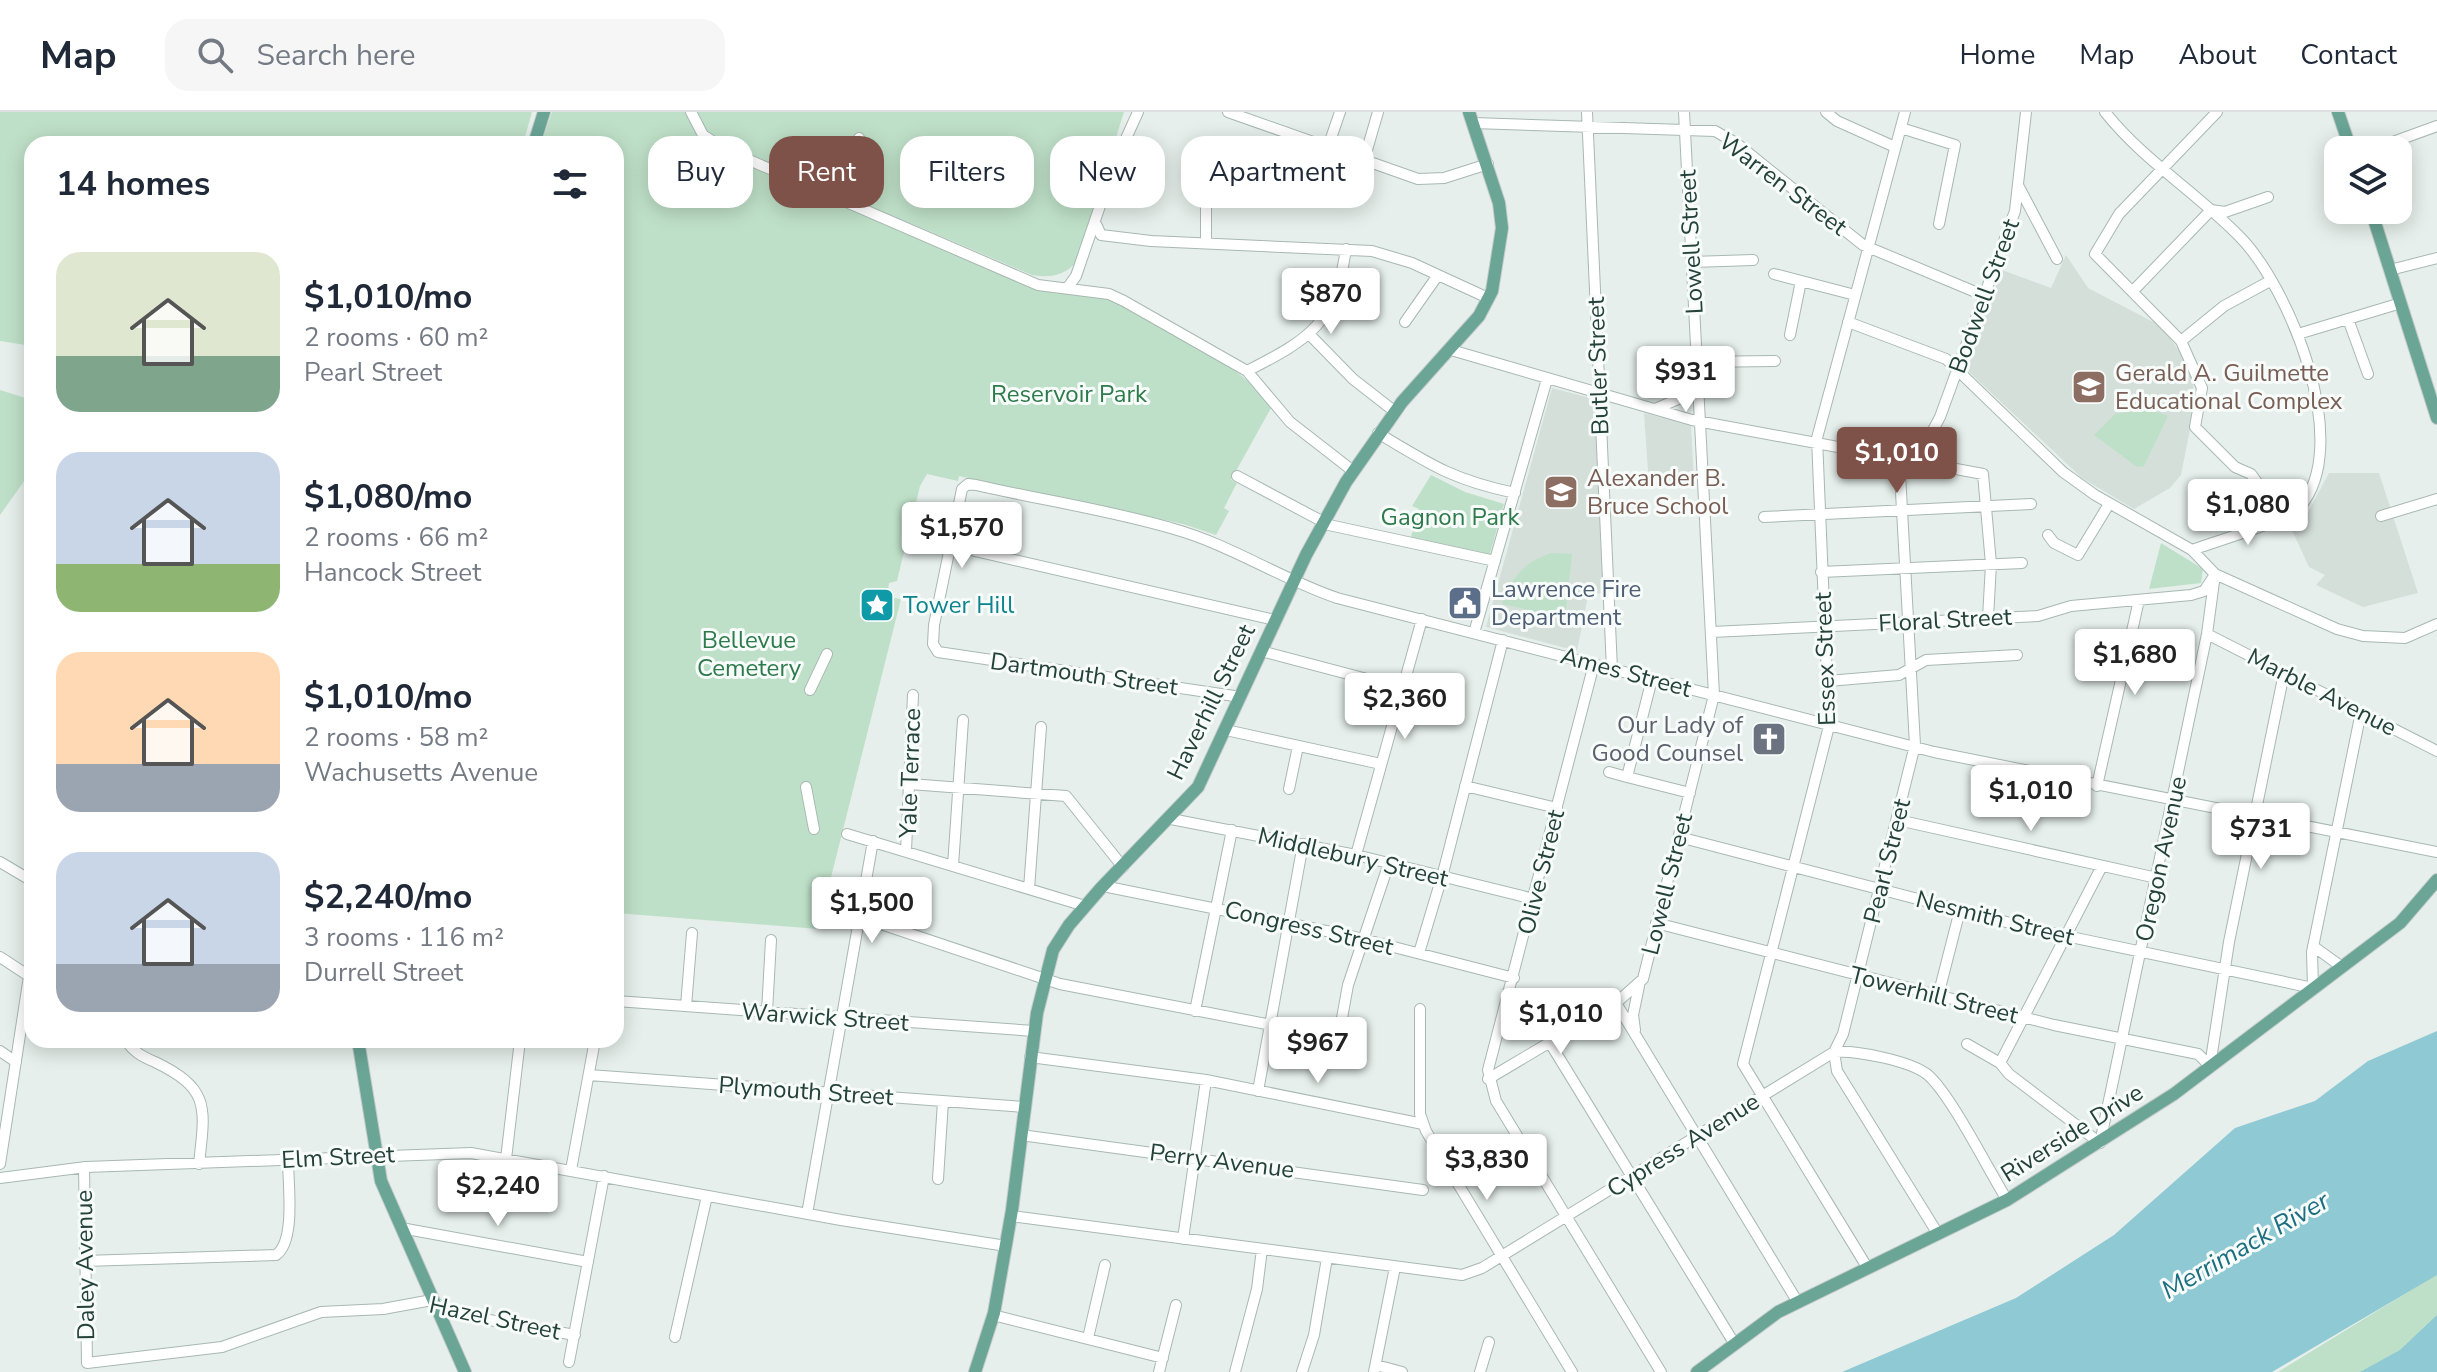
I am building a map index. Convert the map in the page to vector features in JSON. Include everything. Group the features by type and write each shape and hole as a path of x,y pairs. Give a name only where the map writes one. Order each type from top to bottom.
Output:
{"main road":[{"path":"536,136 544,112"},
{"path":"2338,112 2346,136"},
{"name":"Haverhill Street","path":"975,1372 993,1315 1006,1246 1034,1031 1044,977 1053,950 1085,906 1171,819 1198,787 1292,583 1353,471 1394,411 1451,350 1488,298 1498,268 1502,228 1488,164 1471,118"},
{"path":"2375,224 2437,418"},
{"name":"Riverside Drive","path":"1697,1372 1797,1301 2007,1200 2100,1143 2210,1066 2400,923 2437,880"},
{"path":"359,1048 381,1181 465,1372"}],"street":[{"path":"691,112 703,135 726,150 1038,285 1109,294 1247,371 1290,422 1353,471"},
{"path":"1127,136 1138,112"},
{"path":"1228,112 1297,136"},
{"path":"1332,136 1340,112"},
{"path":"1371,136 1378,112"},
{"name":"Butler Street","path":"1587,112 1612,669"},
{"name":"Lowell Street","path":"1638,1040 1633,1015 1639,986 1714,695 1684,112"},
{"path":"1826,112 1837,121 1895,147"},
{"name":"Essex Street","path":"1867,1267 1743,1064 1829,726 1817,443 1905,112"},
{"name":"Bodwell Street","path":"1899,456 1924,447 1958,370 2015,211 2026,112"},
{"path":"2217,112 2119,214 2097,246 2095,254 2101,264 2133,291 2181,341 2202,388 2195,427 2235,467 2251,474 2283,518"},
{"path":"2107,113 2240,237 2270,281 2298,334 2320,416 2321,459 2318,475 2298,509 2283,518 2192,550"},
{"name":"Warren Street","path":"1471,118 1588,128 1715,131 1736,143 1869,247 1985,296"},
{"path":"2410,136 2437,126"},
{"path":"1901,128 1955,145 1939,224"},
{"path":"1374,163 1427,181 1488,164"},
{"path":"2019,187 2057,259"},
{"path":"2211,210 2225,212 2268,197"},
{"path":"1068,287 1076,276 1089,232 1096,224 1101,208"},
{"path":"1206,208 1206,243"},
{"path":"2133,291 2211,210"},
{"path":"1096,224 1101,235 1110,236 1386,254 1488,298"},
{"path":"1247,371 1309,334 1337,297 1346,249"},
{"path":"2390,270 2437,258"},
{"path":"1692,262 1753,260"},
{"path":"1774,274 1855,295"},
{"path":"1405,322 1438,275"},
{"path":"1790,335 1801,281"},
{"path":"2181,341 2223,306 2270,281"},
{"path":"2298,334 2401,303"},
{"path":"2348,319 2368,374"},
{"path":"1848,322 1946,359 2063,472 2109,504 2192,550 2215,574 2337,629 2363,636 2405,638 2437,624"},
{"path":"1309,334 1353,379 1394,411"},
{"path":"1451,350 1699,421 1983,474 1991,564 1988,618"},
{"path":"1696,362 1775,361"},
{"path":"1474,633 1547,379"},
{"path":"1655,409 1683,397 1698,385"},
{"path":"1378,433 1436,469 1464,482 1515,493"},
{"name":"Pearl Street","path":"1834,1052 1843,1034 1915,748 1899,456"},
{"path":"1237,476 1323,523 1495,561"},
{"name":"Ames Street","path":"949,545 958,501 968,484 1172,528 1223,547 1292,583 1915,748 2437,852"},
{"path":"2381,516 2437,499"},
{"path":"1764,517 1819,517 2031,504"},
{"path":"2048,535 2054,543 2078,555 2109,504"},
{"path":"949,545 1275,620"},
{"name":"Dartmouth Street","path":"949,545 933,644 938,652 1241,697"},
{"path":"1821,572 2022,563"},
{"name":"Floral Street","path":"1712,632 2038,616 2071,606 2204,591 2215,574"},
{"name":"Oregon Avenue","path":"2100,1143 2207,634 2215,574"},
{"path":"2097,786 2139,600"},
{"path":"1356,855 1422,619"},
{"name":"Marble Avenue","path":"2207,634 2437,751"},
{"path":"1419,953 1503,640"},
{"path":"1261,651 1401,688"},
{"path":"810,690 827,654"},
{"path":"1828,681 1899,675 1918,661 2017,655"},
{"name":"Olive Street","path":"1488,1079 1594,664"},
{"path":"2210,1066 2224,970 2284,673"},
{"path":"1627,777 1652,679"},
{"name":"Yale Terrace","path":"906,851 913,695"},
{"path":"2313,988 2310,970 2313,946 2361,712"},
{"path":"953,866 963,720"},
{"path":"1029,889 1041,727"},
{"path":"1226,730 1381,764"},
{"path":"1289,789 1298,746"},
{"path":"1609,772 1690,793"},
{"path":"910,784 1066,796 1123,867"},
{"path":"1465,786 1557,808"},
{"path":"806,787 814,829"},
{"name":"Middlebury Street","path":"1171,819 1356,855 1534,899"},
{"path":"1898,820 2157,878"},
{"path":"1195,1011 1232,830"},
{"path":"847,834 1085,906"},
{"name":"Nesmith Street","path":"1679,837 2065,936 2313,988"},
{"path":"807,1214 873,841"},
{"path":"1258,1091 1303,844"},
{"path":"0,862 24,876"},
{"path":"860,917 1060,984 1318,1034 1335,1030 1342,1018 1363,938 1389,863"},
{"path":"2000,1063 2102,866"},
{"name":"Congress Street","path":"1103,886 1363,938 1514,978"},
{"path":"1938,996 1960,910"},
{"name":"Towerhill Street","path":"1656,923 2023,1017 2198,1054 2210,1066"},
{"path":"686,1006 692,933"},
{"path":"767,1012 771,940"},
{"path":"2313,946 2342,967"},
{"path":"0,957 24,973"},
{"name":"Lowell Street","path":"1639,986 1616,1003 1797,1301"},
{"name":"Warwick Street","path":"624,1002 1034,1031"},
{"path":"1616,1003 1488,1079 1496,1101 1661,1372"},
{"path":"0,1164 5,1101 16,1062 24,1009"},
{"path":"1420,1009 1423,1124 1500,1257 1572,1372"},
{"path":"1550,1043 1734,1343"},
{"path":"1967,1044 2000,1063 2009,1074 2100,1143"},
{"path":"133,1048 183,1076 198,1091 204,1112 199,1164"},
{"path":"506,1159 517,1048"},
{"path":"571,1170 594,1048"},
{"path":"0,1051 16,1062"},
{"path":"1938,1234 1837,1071 1834,1052 1851,1051 1925,1072 1941,1092 2007,1200"},
{"name":"Cypress Avenue","path":"1011,1216 1462,1275 1500,1257 1834,1052"},
{"path":"1030,1057 1206,1080 1423,1124"},
{"name":"Plymouth Street","path":"589,1075 1024,1107"},
{"path":"1183,1239 1206,1080"},
{"path":"938,1179 943,1101"},
{"name":"Perry Avenue","path":"1021,1135 1423,1190"},
{"name":"Elm Street","path":"0,1178 84,1167 450,1152 506,1159 807,1214 1006,1246"},
{"path":"84,1261 276,1255 284,1249 288,1235 288,1160"},
{"name":"Daley Avenue","path":"84,1167 87,1363"},
{"path":"569,1362 604,1176"},
{"path":"675,1337 707,1196"},
{"path":"401,1228 588,1262"},
{"path":"1235,1372 1257,1289 1262,1249"},
{"path":"1302,1372 1314,1335 1327,1258"},
{"path":"1088,1338 1105,1265"},
{"path":"1395,1267 1375,1369 1402,1372"},
{"name":"Hazel Street","path":"87,1363 222,1347 321,1312 383,1309 432,1300 449,1313 575,1335"},
{"path":"1159,1372 1176,1305"},
{"path":"993,1315 1163,1358"},
{"path":"1480,1372 1489,1342"},
{"path":"1559,1372 1563,1358"}],"shaded area":[{"name":"Gerald A. Guilmette Educational Complex","path":"2066,255 2088,288 2161,326 2188,363 2193,379 2194,409 2181,475 2170,488 2134,509 2082,478 1967,370 2002,270 2051,288"},
{"name":"Alexander B. Bruce School","path":"1552,388 1594,399 1603,594 1589,591 1577,651 1486,627"},
{"path":"1644,413 1691,425 1694,483 1649,485"},
{"path":"2329,473 2379,473 2418,593 2363,607 2316,585 2325,575 2309,567 2290,526 2304,520"}],"green space":[{"path":"0,112 532,112 525,136 24,136 24,345 0,341"},
{"name":"Bellevue Cemetery","path":"552,112 1124,112 1116,136 1050,136 1050,208 1093,208 1076,263 1066,271 1051,276 1032,275 903,220 901,230 1032,286 1087,291 1126,306 1229,366 1254,386 1271,408 1231,480 1237,483 1224,508 1229,511 1216,535 1183,524 959,476 958,481 927,474 920,486 897,581 889,583 887,597 901,599 818,929 624,914 624,136 544,136"},
{"path":"0,390 24,398 24,481 0,515"},
{"path":"2150,409 2168,416 2144,466 2137,467 2094,435 2115,414"},
{"name":"Gagnon Park","path":"1431,475 1465,492 1504,504 1489,557 1411,537 1419,509 1412,506"},
{"path":"2161,543 2203,569 2201,583 2149,589"},
{"path":"1552,553 1572,554 1565,618 1502,604 1509,586 1520,572"},
{"path":"2437,1274 2437,1372 2278,1372"}],"water":[{"name":"Merrimack River","path":"2437,1031 2437,1275 2272,1372 1842,1372 2016,1298 2114,1235 2235,1128 2315,1101 2368,1061"},
{"path":"2437,1315 2437,1372 2360,1372 2400,1350"}],"place":[{"name":"Gerald A. Guilmette Educational Complex","path":"2089,387"},
{"name":"Alexander B. Bruce School","path":"1561,492"},
{"name":"Lawrence Fire Department","path":"1465,603"},
{"name":"Tower Hill","path":"877,605"},
{"name":"Our Lady of Good Counsel","path":"1769,739"}],"park label":[{"name":"Reservoir Park","path":"1069,394"}]}
